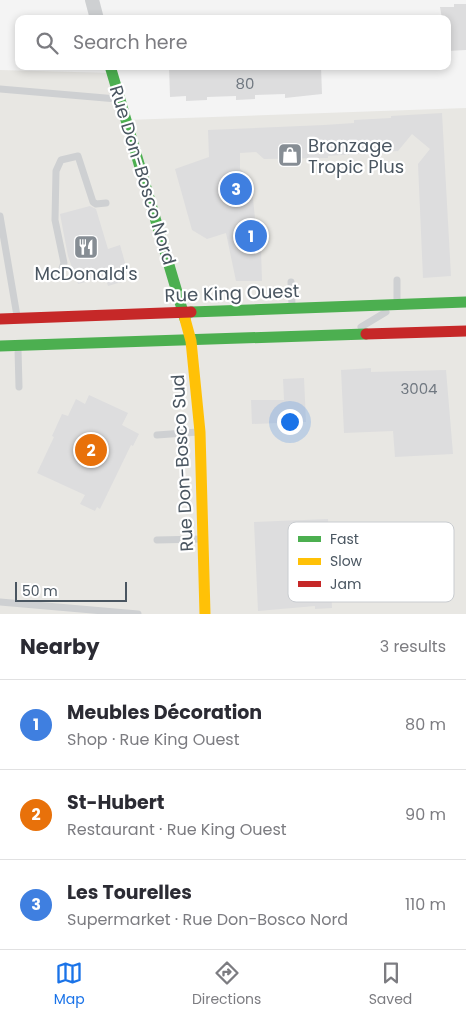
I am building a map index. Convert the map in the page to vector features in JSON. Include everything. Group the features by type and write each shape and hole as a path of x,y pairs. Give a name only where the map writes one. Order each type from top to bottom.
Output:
{"main road":[{"name":"Rue Don-Bosco Nord","path":"111,70 183,312"},
{"name":"Rue King Ouest","path":"0,319 466,302"},
{"name":"Rue Don-Bosco Sud","path":"183,312 191,341 200,432 205,614"},
{"path":"0,346 466,331"}],"street":[{"path":"92,0 96,15"}],"lane":[{"path":"0,89 120,99"},
{"path":"59,277 64,263 55,220 56,171 61,160 78,156 93,202 96,204 106,202"},
{"path":"0,216 17,318"},
{"path":"348,336 397,304 397,280"},
{"path":"291,282 292,308"},
{"path":"18,346 19,387"},
{"path":"157,435 200,432"},
{"path":"157,540 203,539"},
{"path":"0,602 138,614"}],"shaded area":[{"path":"0,70 112,73 126,120 466,108 466,614 0,614"}],"building":[{"path":"454,4 466,4 466,50 451,51 451,15 441,15 440,7 454,7"},
{"path":"169,70 321,70 322,94 285,98 285,94 255,95 255,99 236,100 236,96 207,97 207,100 186,101 186,96 170,97"},
{"path":"442,113 451,276 423,278 418,164 430,149 412,134 398,151 328,156 328,158 264,159 256,152 240,153 240,169 251,179 258,248 261,249 262,281 236,281 226,233 207,239 192,230 175,169 209,157 208,130 354,123 354,120"},
{"name":"McDonald's","path":"90,206 96,209 108,249 120,245 128,273 123,275 125,281 108,286 105,277 78,284 68,256 60,214"},
{"path":"371,368 371,372 446,370 453,454 395,457 393,431 344,433 341,370"},
{"path":"304,378 306,422 252,424 251,400 284,400 283,379"},
{"path":"89,395 128,413 122,425 139,434 133,446 131,445 100,509 97,507 95,511 80,504 85,495 37,473 54,437 52,436 62,414 68,416 76,399 85,404"},
{"path":"328,519 328,522 288,522 288,602 332,602 332,608 315,609 315,606 258,611 254,522"}],"traffic: fast":[{"path":"111,70 185,319"},
{"path":"191,312 466,302"},
{"path":"0,346 366,334"}],"traffic: slow":[{"path":"185,319 191,341 200,432 205,614"}],"traffic: jam":[{"path":"0,319 191,312"},
{"path":"366,334 466,331"}],"place":[{"name":"Bronzage Tropic Plus","path":"290,155"},
{"name":"Les Tourelles","path":"236,189"},
{"name":"Meubles Décoration","path":"251,236"},
{"name":"McDonald's","path":"86,247"},
{"name":"St-Hubert","path":"91,450"}]}
